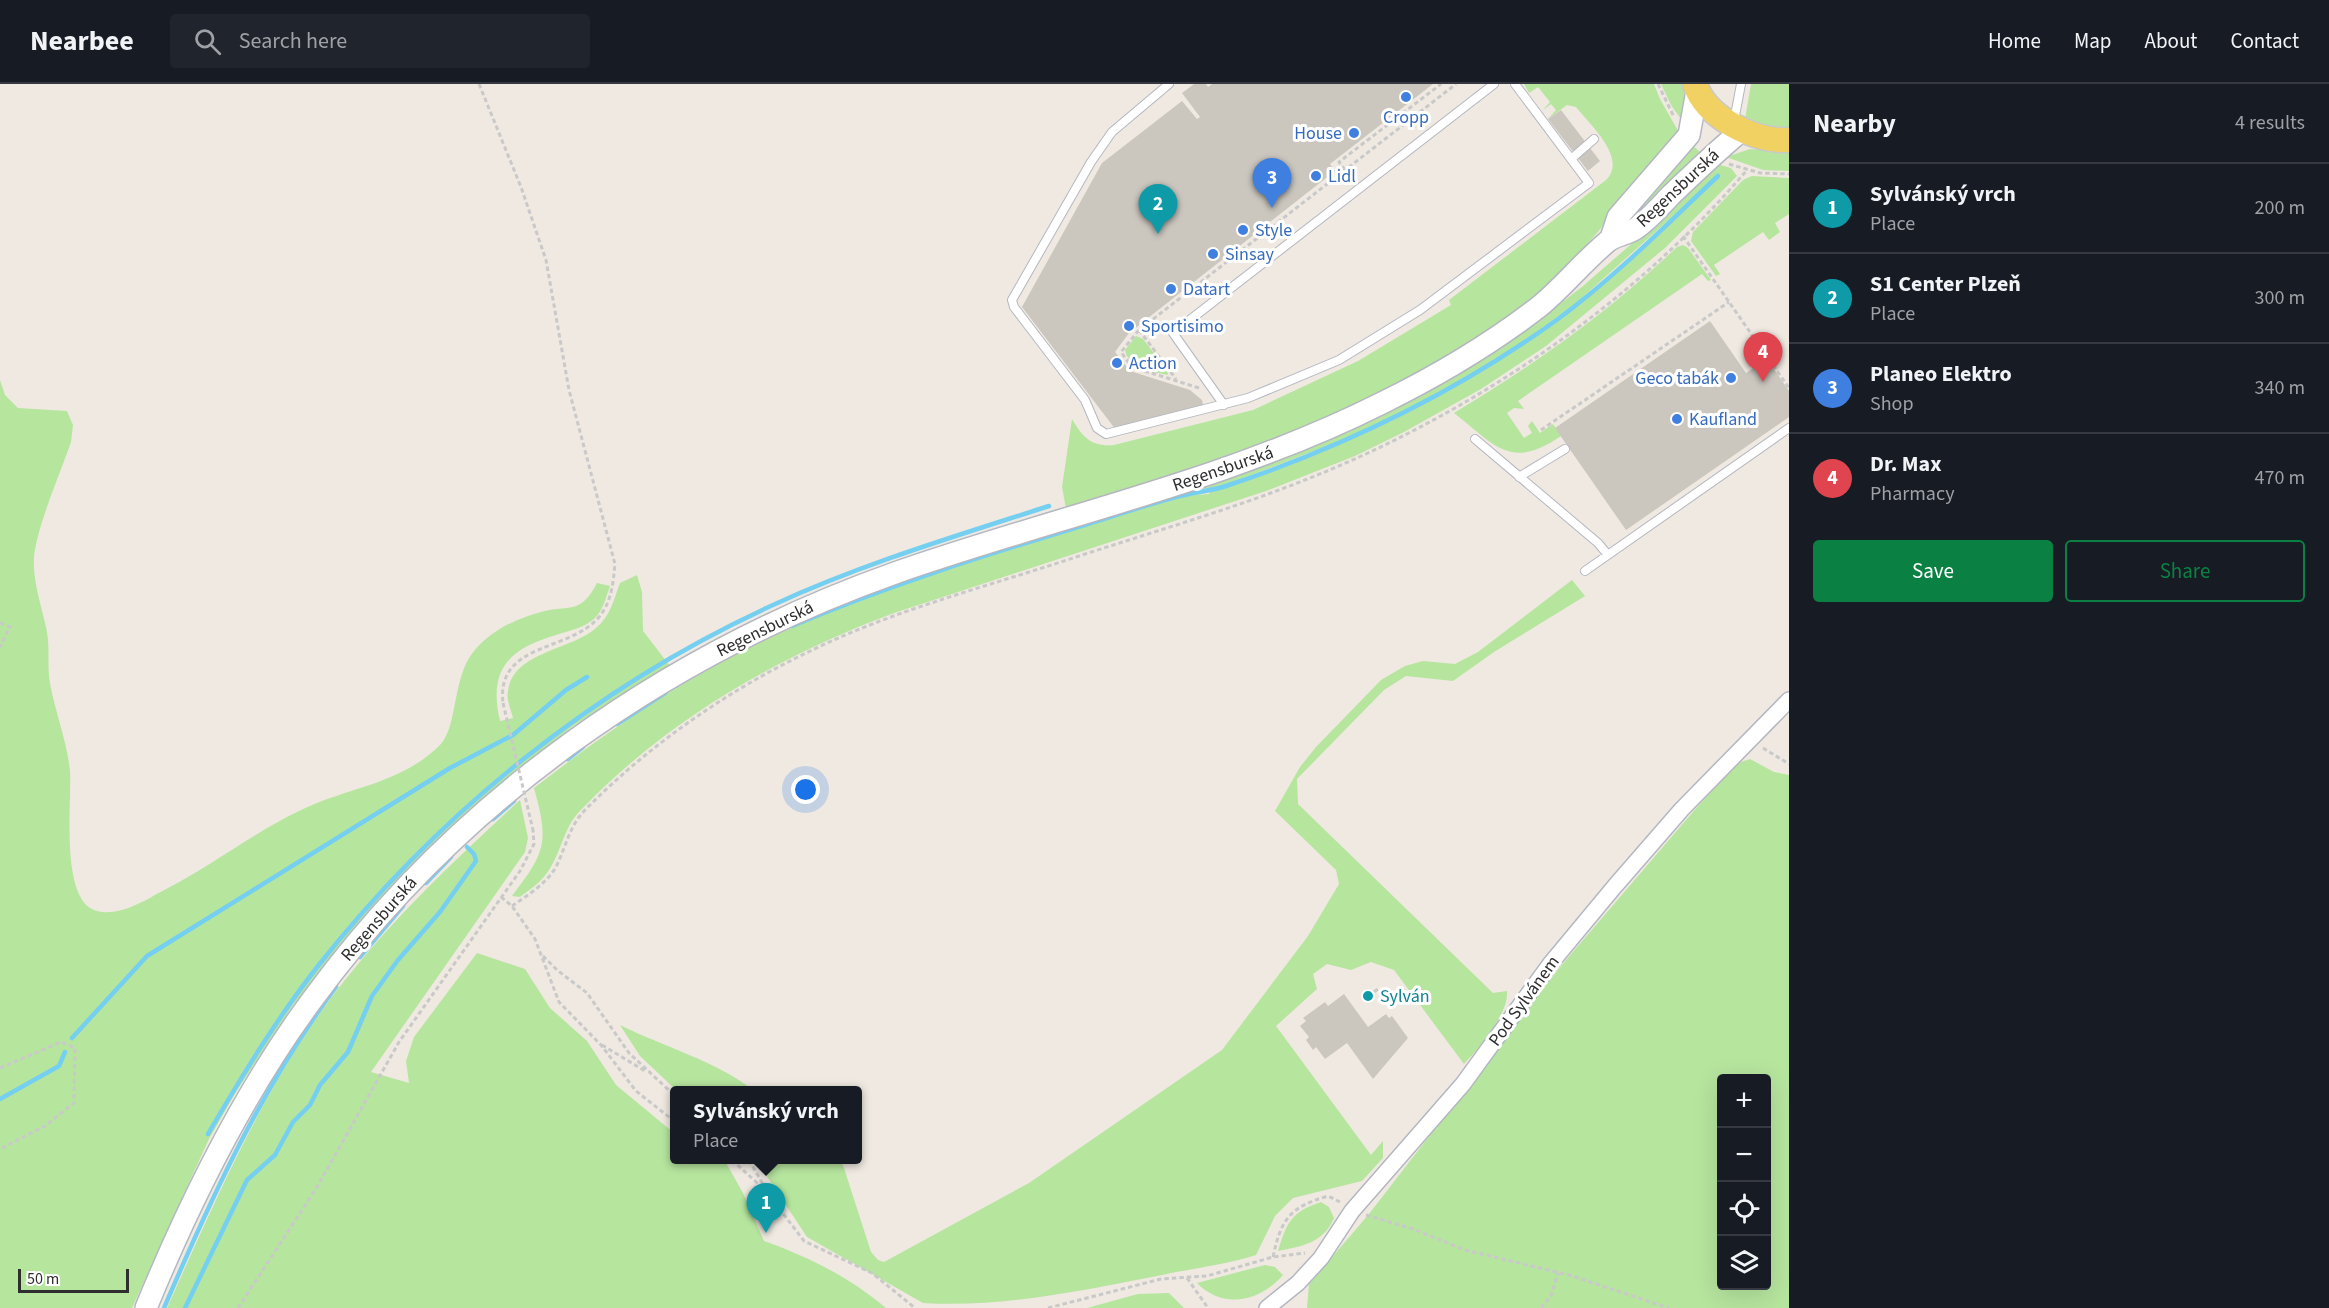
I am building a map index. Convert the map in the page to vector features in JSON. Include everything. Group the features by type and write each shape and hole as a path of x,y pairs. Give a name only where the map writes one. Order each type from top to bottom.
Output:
{"main road":[{"path":"1696,88 1737,128 1770,140 1789,140"},
{"name":"Regensburská","path":"1611,238 1618,217 1689,135 1696,88"},
{"name":"Regensburská","path":"146,1308 187,1214 224,1143 308,1005 358,941 413,880 491,806 569,744 678,673 762,628 815,604 926,562 1249,460 1318,433 1384,402 1455,364 1522,319 1564,285 1611,238 1633,230 1737,128"}],"street":[{"name":"Pod Sylvánem","path":"1267,1308 1298,1283 1321,1258 1352,1211 1463,1084 1551,963 1615,886 1682,809 1789,700"}],"lane":[{"path":"1169,84 1112,132 1091,162 1012,303 1085,400 1094,424 1101,432 1112,434 1248,398 1339,360 1420,310 1588,183 1515,84"},
{"path":"1224,405 1173,333 1494,84"},
{"path":"1737,128 1741,84"},
{"path":"1570,159 1594,140"},
{"path":"1585,571 1789,428"},
{"path":"1475,439 1598,543 1608,555"},
{"path":"1519,477 1565,449"}],"path":[{"path":"238,1308 321,1179 388,1059 531,852 533,830 503,703 503,684 516,662 529,653 577,635 591,626 601,615 613,588 615,564 569,390 546,260 521,187 479,84"},
{"path":"1440,84 1339,162 1345,170 1456,84"},
{"path":"512,906 548,878 575,822 587,808 649,754 699,716 771,671 871,625 1280,490 1374,451 1472,398 1568,334 1602,308 1683,236 1747,170"},
{"path":"1683,236 1789,388"},
{"path":"1541,430 1729,302"},
{"path":"1139,330 1177,380"},
{"path":"0,623 10,627 0,647"},
{"path":"1752,740 1789,764"},
{"path":"501,897 512,906 535,939 559,1002 600,1044 636,1091 670,1116"},
{"path":"541,954 557,970 587,993 629,1053 670,1091"},
{"path":"1368,996 1378,989"},
{"path":"0,1068 61,1042 75,1048 74,1103 45,1126 0,1149"},
{"path":"600,1044 651,1075"},
{"path":"736,1164 766,1191"},
{"path":"751,1164 766,1191 804,1241 873,1273 915,1308"},
{"path":"1273,1257 1278,1230 1284,1220 1310,1201 1328,1196 1352,1211 1413,1229 1465,1250 1558,1272 1669,1308"},
{"path":"1048,1308 1161,1279 1220,1273 1273,1257 1311,1253 1321,1258"},
{"path":"1540,1308 1551,1296 1558,1272"},
{"path":"1186,1277 1208,1308"}],"green space":[{"path":"1524,84 1654,84 1681,136 1582,250 1527,305 1465,346 1381,394 1278,441 1066,509 1062,487 1072,419 1089,440 1094,443 1114,445 1253,410 1358,361 1451,305 1449,300 1606,180 1612,171 1613,162 1610,152 1590,123 1576,107 1567,105 1548,119 1556,110 1551,104 1543,110 1550,102 1538,87 1529,93"},
{"path":"1661,84 1682,84 1688,103 1685,125 1671,105"},
{"path":"1751,84 1789,84 1789,128 1773,128 1745,119"},
{"path":"1691,144 1700,152 1621,231 1617,227"},
{"path":"1750,149 1789,152 1789,171 1763,170 1726,157"},
{"path":"1717,164 1731,168 1737,176 1665,248 1546,346 1481,389 1404,432 1355,456 1266,491 894,613 851,630 766,671 685,721 612,779 574,819 552,866 544,877 520,897 512,896 532,868 541,846 542,821 534,788 615,728 700,674 759,643 862,599 968,562 1182,496 1209,494 1210,491 1246,480 1304,457 1397,416 1441,393 1484,368 1525,342 1565,313 1663,231 1719,175 1576,303 1527,339 1468,377 1395,416 1334,443 1226,485 1181,494 1128,510 1489,353 1547,314 1583,286 1651,227"},
{"path":"1752,176 1789,178 1789,214 1775,223 1780,232 1769,240 1763,232 1714,265 1720,274 1716,276 1691,241 1693,232 1743,180"},
{"path":"1683,245 1688,248 1711,280 1708,281 1702,274 1518,401 1524,409 1514,408 1507,413 1524,438 1532,433 1528,426 1532,421 1540,433 1553,424 1561,436 1529,452 1516,453 1492,444 1454,413 1513,376 1570,336 1625,294 1677,247"},
{"path":"1136,336 1143,339 1167,370 1168,375 1142,368 1131,361 1125,350"},
{"path":"0,380 5,395 18,408 67,411 73,425 71,442 38,537 34,570 47,632 50,683 70,771 72,868 76,887 83,902 94,910 113,912 142,902 299,811 408,769 440,745 446,737 462,674 467,662 481,644 496,631 522,618 579,605 597,583 610,586 602,608 594,619 581,627 525,647 506,664 497,688 500,721 513,718 508,701 508,691 512,678 520,668 531,660 572,642 596,628 608,613 620,583 637,575 642,592 643,631 670,666 573,726 450,829 387,894 293,1005 236,1092 209,1139 132,1308 0,1308"},
{"path":"1572,580 1585,596 1494,652 1453,681 1406,676 1384,690 1297,779 1298,804 1493,993 1507,991 1503,1010 1498,1020 1485,1040 1464,1064 1394,970 1371,962 1351,970 1327,964 1313,974 1317,989 1276,1026 1371,1155 1383,1141 1383,1158 1362,1181 1293,1198 1275,1216 1256,1255 1221,1264 1103,1286 1013,1300 953,1304 923,1303 807,1237 759,1164 842,1164 871,1252 878,1260 884,1262 1029,1183 1222,1050 1308,936 1339,884 1336,870 1275,811 1300,767 1316,747 1381,680 1405,666 1423,661 1455,664 1478,652"},
{"path":"1750,759 1774,772 1789,775 1789,1308 1307,1308 1309,1284 1369,1214 1560,967 1698,806 1738,763"},
{"path":"520,800 528,838 525,852 371,1072 409,1083 406,1061 414,1037 477,953 525,969 550,1008 587,1041 616,1085 670,1130 670,1164 727,1164 743,1193 764,1241 828,1269 858,1287 886,1308 167,1308 225,1180 291,1057 317,1018 365,956 451,865"},
{"path":"620,1025 706,1062 747,1086 672,1086 640,1056"},
{"path":"1321,1202 1329,1207 1334,1218 1324,1233 1304,1245 1278,1251 1292,1219 1303,1210"},
{"path":"1265,1265 1275,1267 1283,1275 1273,1285 1251,1297 1228,1299 1207,1291 1197,1283"},
{"path":"1169,1293 1184,1308 1087,1308 1138,1294"}],"building":[{"path":"1194,84 1206,84 1208,87 1212,84 1433,84 1330,164 1335,171 1129,333 1115,352 1130,371 1190,390 1202,400 1203,405 1116,430 1022,307 1102,163 1182,101 1197,119 1200,117 1182,93"},
{"path":"1561,110 1600,161 1588,171 1548,119"},
{"path":"1710,321 1746,373 1767,359 1789,391 1789,417 1626,530 1555,428"},
{"path":"1344,994 1368,1027 1386,1014 1389,1018 1392,1016 1408,1038 1373,1079 1347,1043 1325,1059 1316,1047 1313,1050 1306,1040 1309,1037 1300,1026 1306,1021 1303,1018 1325,1002 1328,1006"}],"waterway":[{"path":"792,626 862,598 968,561 1153,503 1226,486 1270,471 1398,415 1480,370 1520,346 1558,319 1620,268 1718,176"},
{"path":"208,1134 288,1006 365,910 415,856 524,758 583,714 644,674 707,637 773,605 841,576 1049,506"},
{"path":"72,1038 147,956 450,768 513,735 566,690 587,677"},
{"path":"617,724 665,693"},
{"path":"568,759 583,747"},
{"path":"493,819 514,801"},
{"path":"185,1308 247,1180 275,1155 293,1122 310,1105 320,1085 348,1052 372,996 398,960 440,912 476,861 474,854 467,847"},
{"path":"426,883 451,857"},
{"path":"360,957 403,906"},
{"path":"164,1308 220,1183 262,1102 310,1024 336,987"},
{"path":"0,1099 59,1066 65,1052"}],"place":[{"name":"Cropp","path":"1406,97"},
{"name":"House","path":"1354,133"},
{"name":"Lidl","path":"1316,176"},
{"name":"Planeo Elektro","path":"1272,208"},
{"name":"Style","path":"1243,230"},
{"name":"S1 Center Plzeň","path":"1158,234"},
{"name":"Sinsay","path":"1213,254"},
{"name":"Datart","path":"1171,289"},
{"name":"Sportisimo","path":"1129,326"},
{"name":"Action","path":"1117,363"},
{"name":"Geco tabák","path":"1731,378"},
{"name":"Dr. Max","path":"1763,382"},
{"name":"Kaufland","path":"1677,419"},
{"name":"Sylván","path":"1368,996"},
{"name":"Sylvánský vrch","path":"766,1233"}]}
